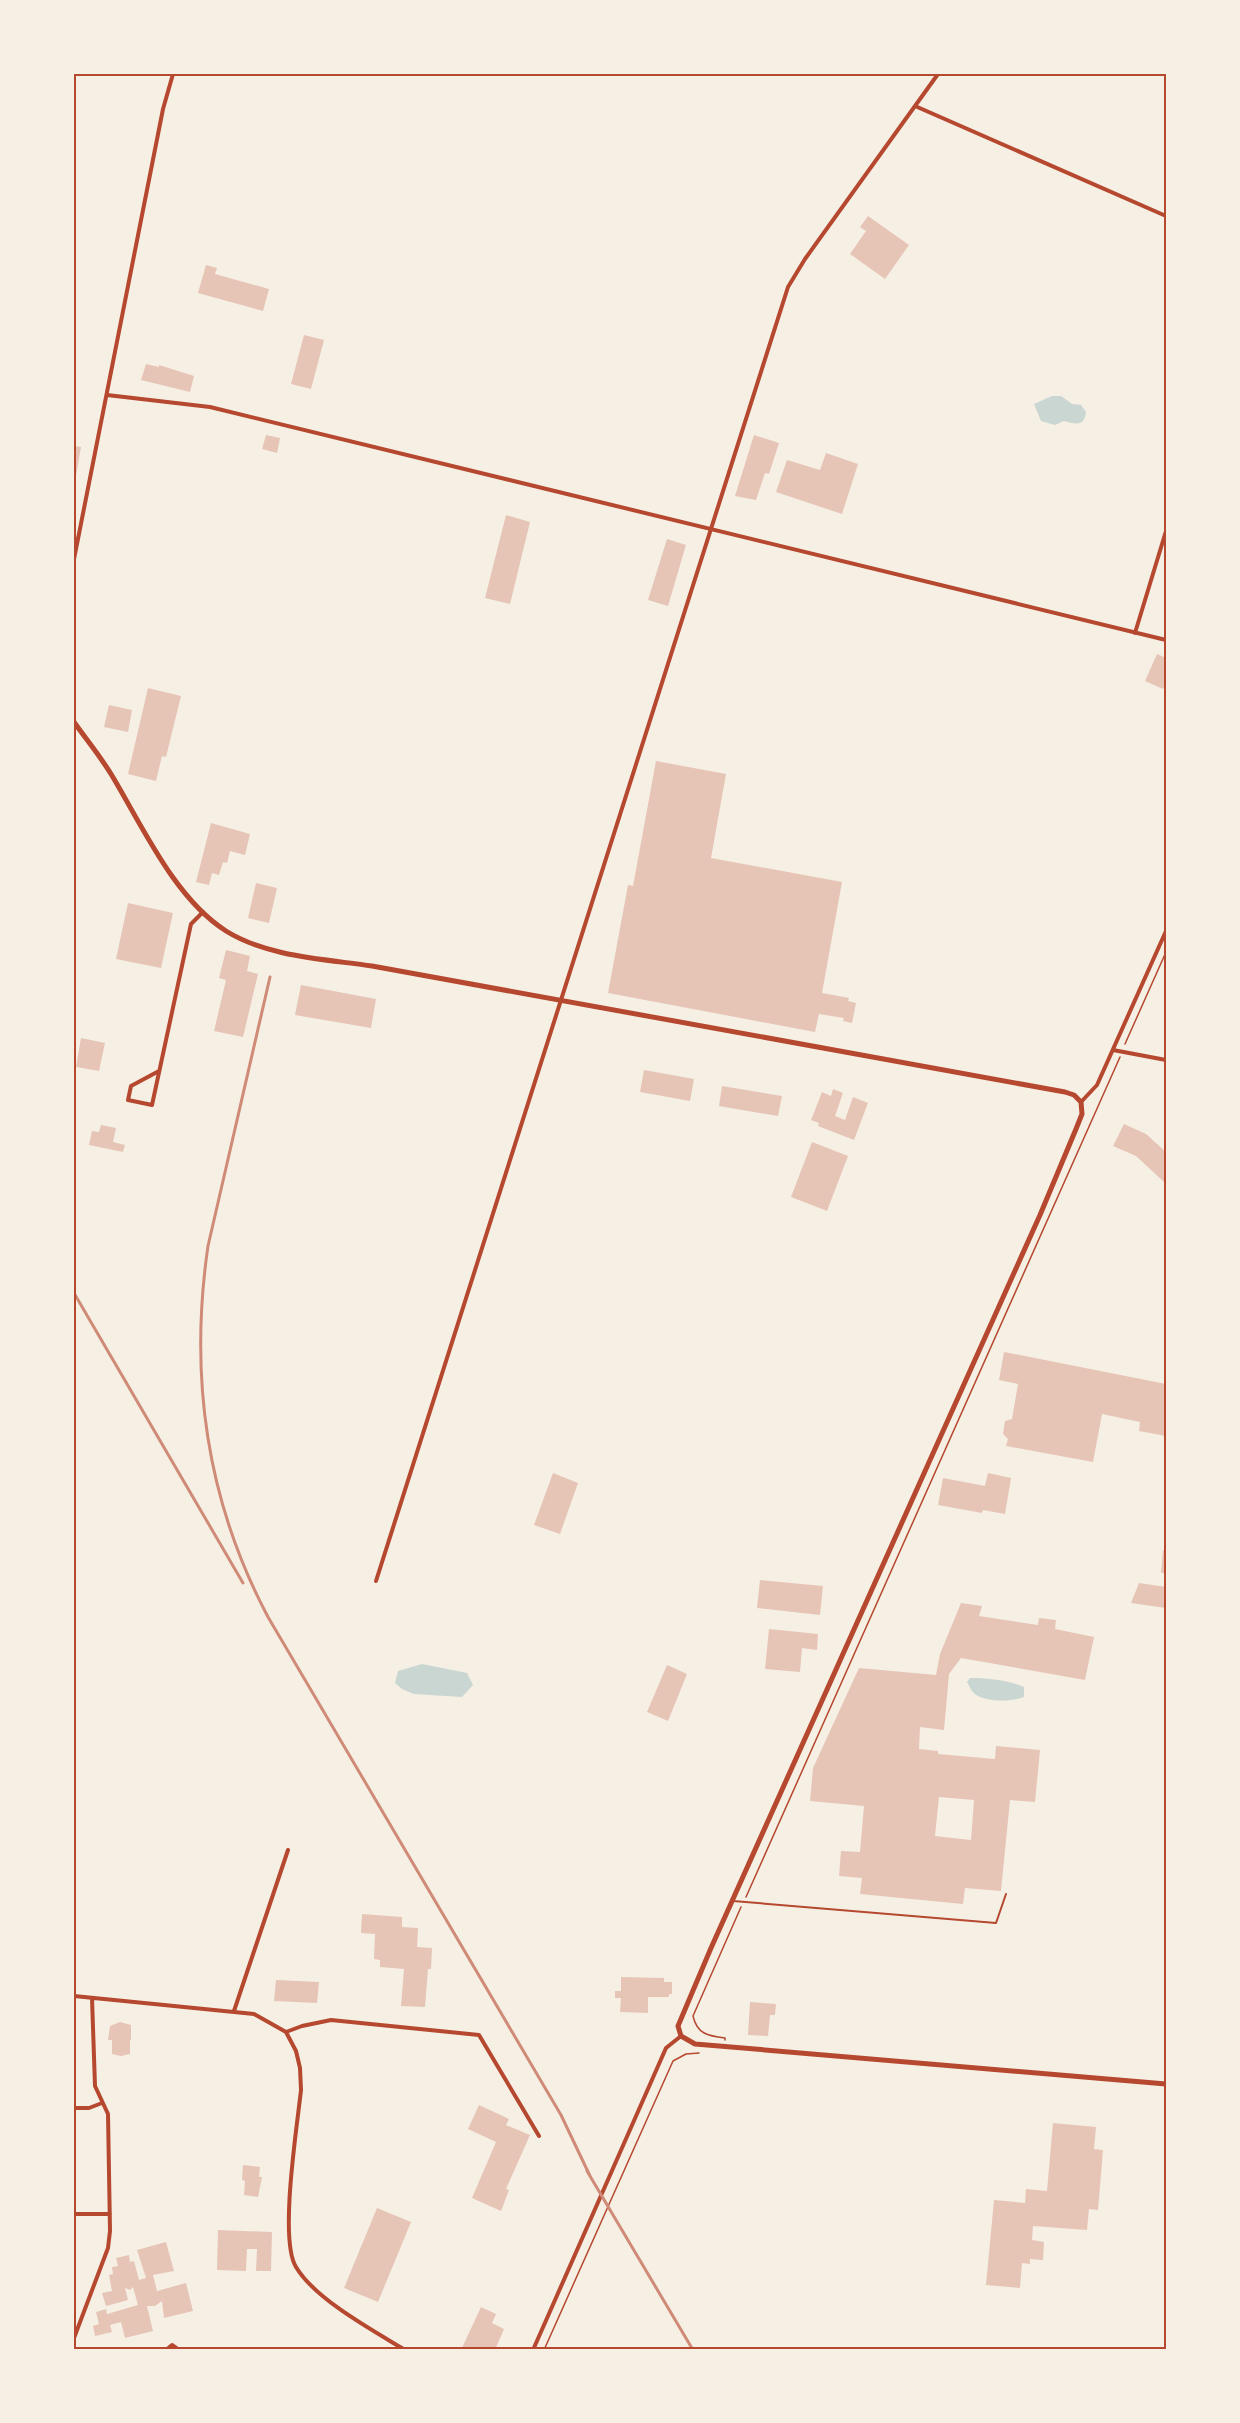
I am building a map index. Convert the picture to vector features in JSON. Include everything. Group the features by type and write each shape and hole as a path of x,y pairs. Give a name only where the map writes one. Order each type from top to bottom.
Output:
{"street":[{"path":"74,559 163,109 174,74"},
{"path":"376,1581 788,287 805,259 938,74"},
{"path":"915,106 1167,216"},
{"path":"107,396 210,407 1167,640"},
{"path":"1135,633 1167,531"},
{"path":"74,722 109,771 171,875 203,912 226,931 261,946 301,956 372,966 1065,1092 1074,1095 1081,1102 1082,1114 1031,1237 680,2017 678,2026 681,2036 695,2044 1167,2084"},
{"path":"159,1071 131,1086 128,1100 152,1105 191,924 203,912"},
{"path":"1081,1102 1097,1085 1167,931"},
{"path":"1113,1050 1167,1060"},
{"path":"234,2011 288,1850"},
{"path":"74,1996 254,2014 286,2032 296,2051 301,2079 288,2230 291,2255 296,2267 312,2287 373,2330 405,2349"},
{"path":"74,2338 108,2248 110,2214 108,2114 94,2086 92,1998"},
{"path":"286,2032 331,2020 479,2035 539,2136"},
{"path":"533,2349 666,2048 681,2036"},
{"path":"74,2108 89,2108 102,2103"},
{"path":"74,2214 110,2214"},
{"path":"166,2349 172,2345 179,2349"}],"lane":[{"path":"733,1901 996,1923 1006,1894"}],"path":[{"path":"724,2045 725,2038 705,2035 695,2025 693,2016 1167,952"},
{"path":"544,2349 673,2061 686,2054 705,2053"}],"shaded area":[{"path":"1052,396 1061,396 1072,404 1081,405 1086,412 1083,420 1079,423 1064,421 1055,425 1041,421 1034,404"},
{"path":"422,1664 467,1673 473,1685 462,1697 414,1694 395,1683 398,1671"},
{"path":"970,1678 997,1680 1024,1687 1024,1697 1012,1700 982,1698 971,1690 967,1682"}],"building":[{"path":"868,216 909,245 885,279 850,254 866,231 860,227"},
{"path":"206,265 217,268 215,274 269,289 263,311 198,293"},
{"path":"304,335 324,340 311,389 291,384"},
{"path":"146,364 159,367 159,365 194,376 190,392 141,380"},
{"path":"266,435 280,438 277,453 262,449"},
{"path":"754,435 779,443 769,474 765,473 756,500 735,496"},
{"path":"74,446 81,447 75,482 74,482"},
{"path":"826,453 858,464 842,514 776,492 787,460 820,470"},
{"path":"506,515 530,522 510,604 485,598"},
{"path":"667,539 686,545 668,606 648,600"},
{"path":"1157,654 1166,658 1166,681 1163,689 1145,681"},
{"path":"148,688 181,696 166,757 162,756 156,781 128,774"},
{"path":"109,705 132,710 128,732 104,727"},
{"path":"656,761 726,774 711,858 842,882 822,993 849,998 848,1001 856,1003 852,1023 843,1021 844,1018 819,1014 815,1032 608,993 628,885 633,886"},
{"path":"211,823 250,834 245,855 230,851 227,863 223,862 219,875 212,873 209,885 196,882"},
{"path":"256,883 277,888 269,923 248,918"},
{"path":"128,903 173,913 161,968 116,959"},
{"path":"226,950 250,956 247,971 258,974 243,1037 214,1031 226,980 219,978"},
{"path":"301,985 376,999 371,1028 295,1015"},
{"path":"81,1038 105,1043 99,1071 76,1067"},
{"path":"644,1070 694,1079 690,1101 640,1092"},
{"path":"722,1086 782,1096 778,1116 719,1106"},
{"path":"833,1089 843,1093 835,1116 845,1120 853,1097 868,1103 854,1140 818,1126 819,1123 811,1120 822,1092 831,1096"},
{"path":"1124,1124 1146,1134 1166,1152 1166,1180 1164,1182 1136,1156 1113,1146"},
{"path":"101,1125 116,1128 113,1142 125,1145 123,1152 89,1145 92,1131 99,1132"},
{"path":"812,1142 848,1156 827,1211 791,1197"},
{"path":"1004,1352 1166,1384 1166,1436 1139,1431 1140,1422 1102,1414 1093,1462 1006,1446 1008,1439 1003,1434 1005,1421 1012,1419 1018,1384 999,1380"},
{"path":"553,1473 578,1483 560,1534 534,1525"},
{"path":"988,1473 1011,1478 1005,1514 983,1510 982,1513 938,1505 943,1478 985,1486"},
{"path":"1163,1550 1166,1551 1166,1573 1161,1573"},
{"path":"760,1580 823,1586 820,1615 757,1608"},
{"path":"1139,1583 1166,1587 1166,1608 1131,1603"},
{"path":"961,1603 982,1606 979,1616 1038,1625 1039,1618 1056,1620 1055,1629 1094,1637 1085,1680 961,1658 949,1674 944,1730 920,1727 919,1749 938,1751 938,1754 995,1759 996,1746 1040,1750 1035,1802 1010,1800 1001,1891 965,1888 963,1904 860,1894 862,1878 839,1876 841,1851 860,1852 864,1806 810,1801 813,1768 859,1668 936,1675 940,1654","holes":["939,1797 974,1800 971,1840 935,1836"]},
{"path":"769,1629 818,1634 817,1650 802,1648 800,1672 765,1669"},
{"path":"667,1665 687,1674 668,1721 647,1712"},
{"path":"362,1914 402,1917 402,1927 418,1928 417,1947 432,1948 425,2007 401,2006 404,1969 380,1967 380,1960 374,1959 375,1934 361,1933"},
{"path":"621,1977 664,1978 664,1982 672,1982 672,1994 669,1994 669,1997 648,1997 648,2013 620,2012 621,1998 615,1998 615,1991 621,1991"},
{"path":"276,1980 319,1982 317,2003 274,2001"},
{"path":"750,2002 776,2004 775,2015 770,2015 768,2036 748,2035"},
{"path":"120,2022 131,2025 130,2054 121,2056 112,2054 112,2040 108,2040 110,2026"},
{"path":"479,2105 509,2119 506,2125 530,2135 506,2189 509,2190 501,2211 472,2198 496,2142 468,2129"},
{"path":"1053,2123 1096,2127 1094,2149 1103,2150 1098,2210 1089,2209 1087,2230 1033,2226 1032,2240 1044,2242 1043,2260 1030,2259 1030,2264 1022,2263 1020,2288 986,2285 994,2200 1025,2203 1026,2189 1047,2191"},
{"path":"243,2165 260,2167 259,2177 262,2177 258,2197 244,2195"},
{"path":"377,2208 411,2222 378,2302 344,2288"},
{"path":"218,2230 272,2232 271,2271 256,2271 257,2249 247,2249 246,2271 217,2270"},
{"path":"166,2242 174,2271 153,2275 157,2291 186,2283 193,2311 164,2318 162,2301 155,2306 147,2306 153,2331 125,2338 121,2322 110,2325 112,2332 95,2336 93,2326 99,2324 96,2312 106,2309 107,2314 138,2305 133,2287 130,2290 125,2288 128,2300 106,2306 102,2293 112,2291 109,2275 113,2274 112,2267 118,2266 116,2258 129,2255 130,2262 134,2261 139,2280 146,2278 137,2250"},
{"path":"481,2307 496,2314 492,2323 504,2329 495,2350 461,2350"}],"railway":[{"path":"270,977 208,1246 203,1294 202,1390 217,1482 230,1528 247,1573 268,1617 561,2115 590,2176"},
{"path":"74,1293 243,1583"},
{"path":"587,2171 693,2350"}]}
